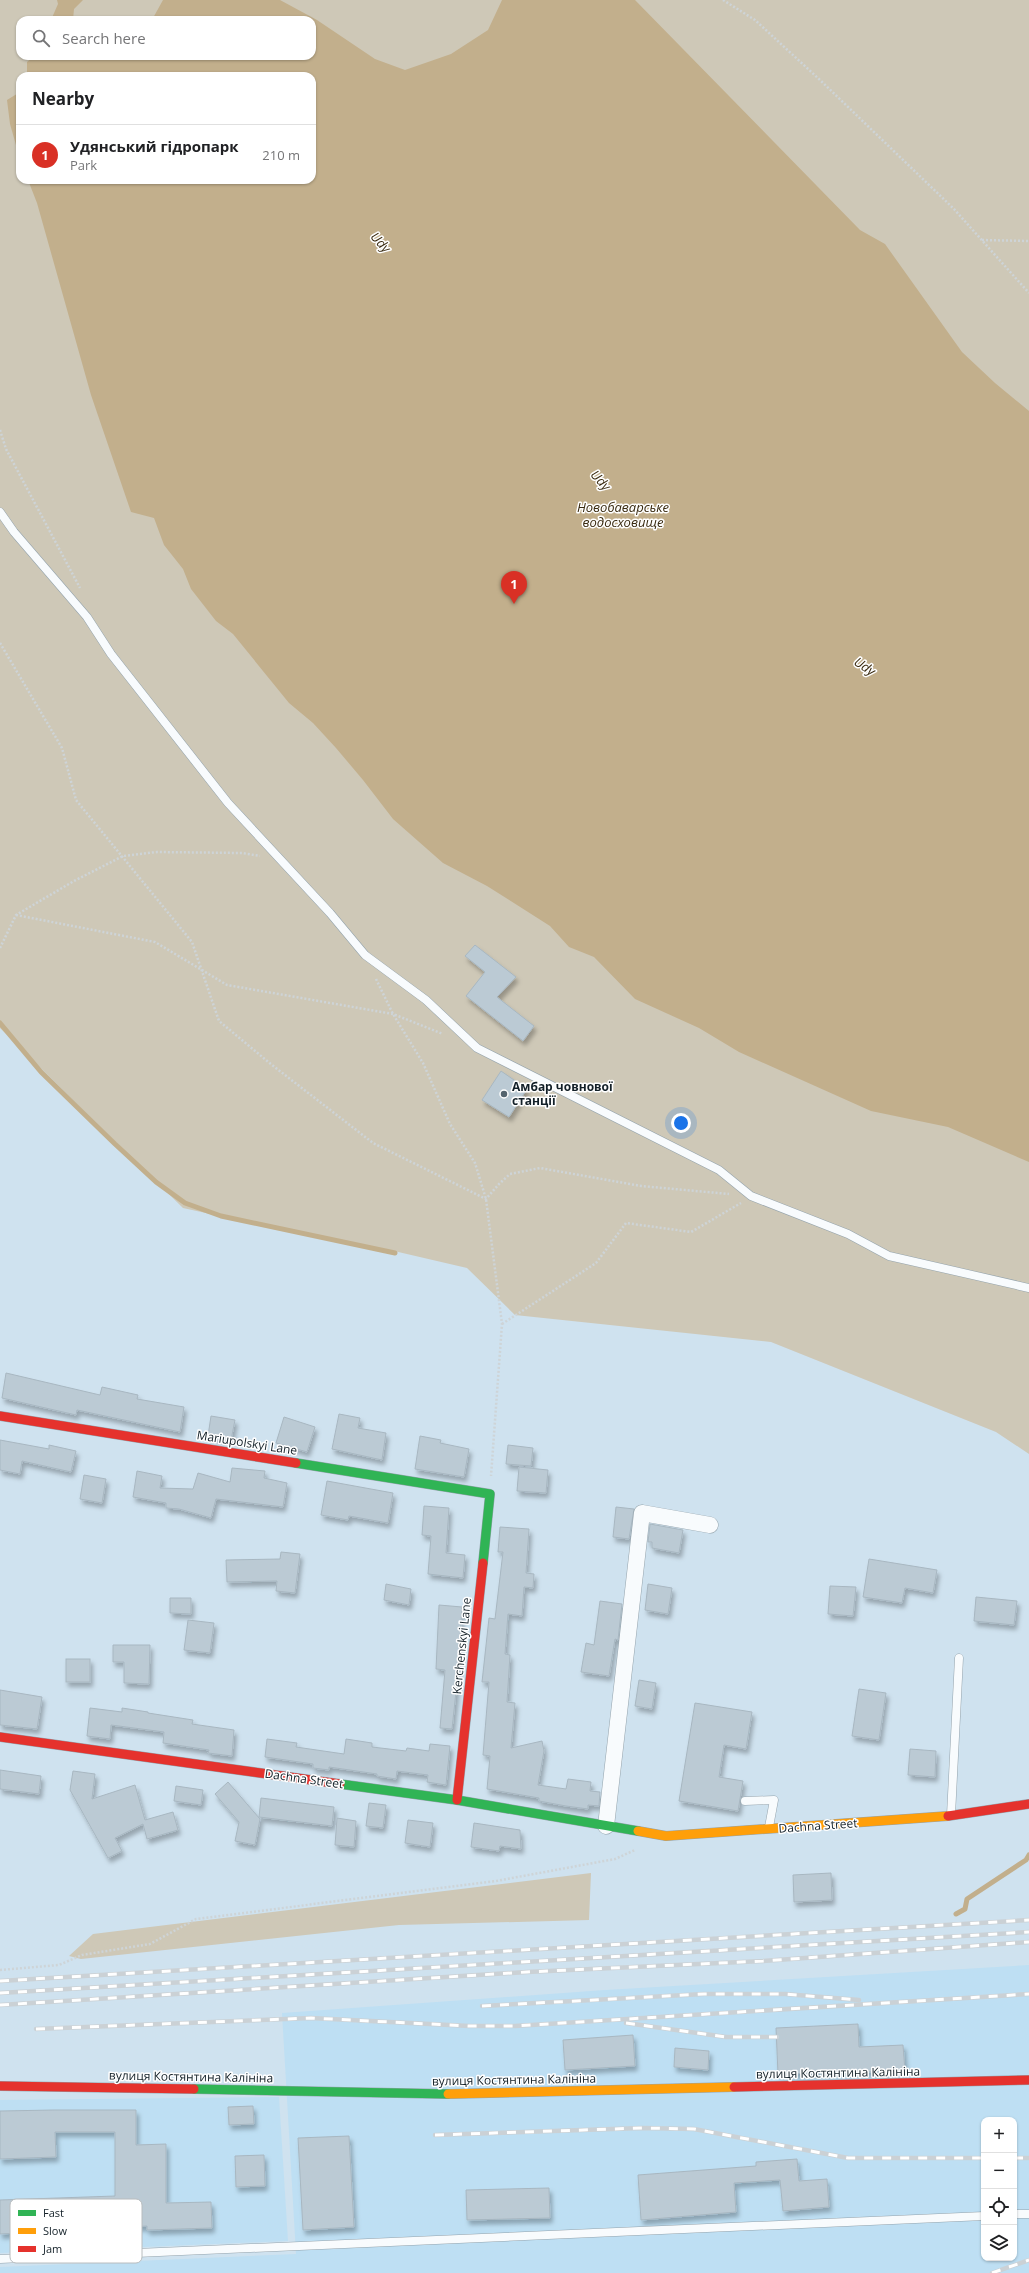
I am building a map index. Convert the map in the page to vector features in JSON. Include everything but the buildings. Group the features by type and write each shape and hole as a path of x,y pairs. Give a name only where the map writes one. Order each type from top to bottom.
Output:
{"street":[{"name":"Mariupolskyi Lane","path":"0,1416 490,1494"},
{"name":"Kerchenskyi Lane","path":"457,1800 490,1494"},
{"path":"606,1826 642,1513 710,1525"},
{"name":"Dachna Street","path":"0,1738 457,1800 666,1836 769,1830 951,1816 1029,1804"},
{"name":"вулиця Костянтина Калініна","path":"0,2086 471,2094 1029,2080"}],"lane":[{"path":"0,512 14,532 87,616 111,654 228,803 282,859 365,955 426,1000 477,1048 719,1170 751,1196 848,1234 889,1256 1029,1288"},
{"path":"951,1816 958,1658"},
{"path":"745,1801 774,1800 769,1830"},
{"path":"1017,2214 1029,2214"},
{"path":"142,2253 981,2216"},
{"path":"0,2259 10,2259"}],"path":[{"path":"723,0 755,20 820,80 954,209 1029,293"},
{"path":"982,240 1029,241"},
{"path":"0,430 6,449 80,586 87,616"},
{"path":"0,643 62,748 76,800 192,942 219,1021 272,1065 373,1143 486,1199"},
{"path":"0,948 16,915 74,880 123,856 156,852 242,853 282,859"},
{"path":"16,915 155,942 227,985 393,1014 449,1037"},
{"path":"365,955 393,1014 423,1063 450,1124 476,1163 486,1199 502,1324 490,1494"},
{"path":"486,1199 510,1174 540,1168 641,1186 751,1196"},
{"path":"502,1324 596,1263 626,1223 691,1232 751,1196"},
{"path":"0,1970 59,1965 82,1955 150,1944 196,1918 496,1881 615,1859 641,1848"}],"shaded area":[{"path":"0,0 1029,0 1029,1454 996,1432 771,1342 515,1315 467,1268 394,1251 393,1254 183,1208 0,1028"},
{"path":"591,1873 589,1920 399,1925 81,1959 69,1956 93,1934"},
{"path":"1029,1965 1029,2273 0,2273 0,2267 91,2263 142,2263 142,2261 296,2254 282,2013 605,1990"},
{"path":"279,2097 288,2241 142,2247 142,2199 10,2199 10,2253 0,2253 0,2100"}],"water":[{"path":"57,0 83,0 74,9 73,16 53,16 58,4"},
{"name":"Новобаварське водосховище","path":"163,0 280,0 310,16 154,16"},
{"name":"Новобаварське водосховище","path":"502,0 635,0 860,230 885,244 962,352 995,383 1029,411 1029,1162 948,1127 871,1111 739,1052 699,1028 635,999 594,957 569,947 550,926 487,886 443,863 393,819 336,748 313,723 289,703 233,634 216,621 191,589 183,569 164,545 154,518 131,512 91,395 37,203 30,184 316,184 316,72 27,72 27,62 29,60 316,60 316,19 375,59 405,70 451,54 488,30"},
{"path":"16,94 16,145 10,124 7,100"}],"waterway":[{"path":"0,1023 41,1072 156,1182 185,1203 221,1216 395,1253"},
{"path":"956,1914 965,1909 967,1899 1026,1860 1029,1855"}],"railway":[{"path":"0,1981 1029,1920"},
{"path":"0,1993 1029,1932"},
{"path":"0,2005 527,1972 763,1961 1029,1942"},
{"path":"482,2006 704,1994 785,1994 859,2000"},
{"path":"36,2029 311,2018 469,2026 515,2026 1029,1994"},
{"path":"626,2023 726,2037 777,2037"},
{"path":"435,2135 642,2128 694,2129 848,2158 981,2158"},
{"path":"1017,2158 1029,2158"},
{"path":"992,2273 1029,2260"}],"traffic: fast":[{"path":"296,1463 490,1494 483,1563"},
{"path":"340,1784 457,1800 638,1831"},
{"path":"194,2089 448,2094"}],"traffic: slow":[{"path":"638,1831 666,1836 948,1816"},
{"path":"448,2094 734,2087"}],"traffic: jam":[{"path":"0,1416 296,1463"},
{"path":"457,1800 483,1563"},
{"path":"0,1737 340,1784"},
{"path":"948,1816 1029,1804"},
{"path":"734,2087 1029,2080"},
{"path":"0,2086 194,2089"}],"place":[{"name":"Удянський гідропарк","path":"514,604"},
{"name":"Амбар човнової станції","path":"504,1094"}],"water label":[{"name":"Udy","path":"381,242"},
{"name":"Udy","path":"601,480"},
{"name":"Udy","path":"865,666"}]}
